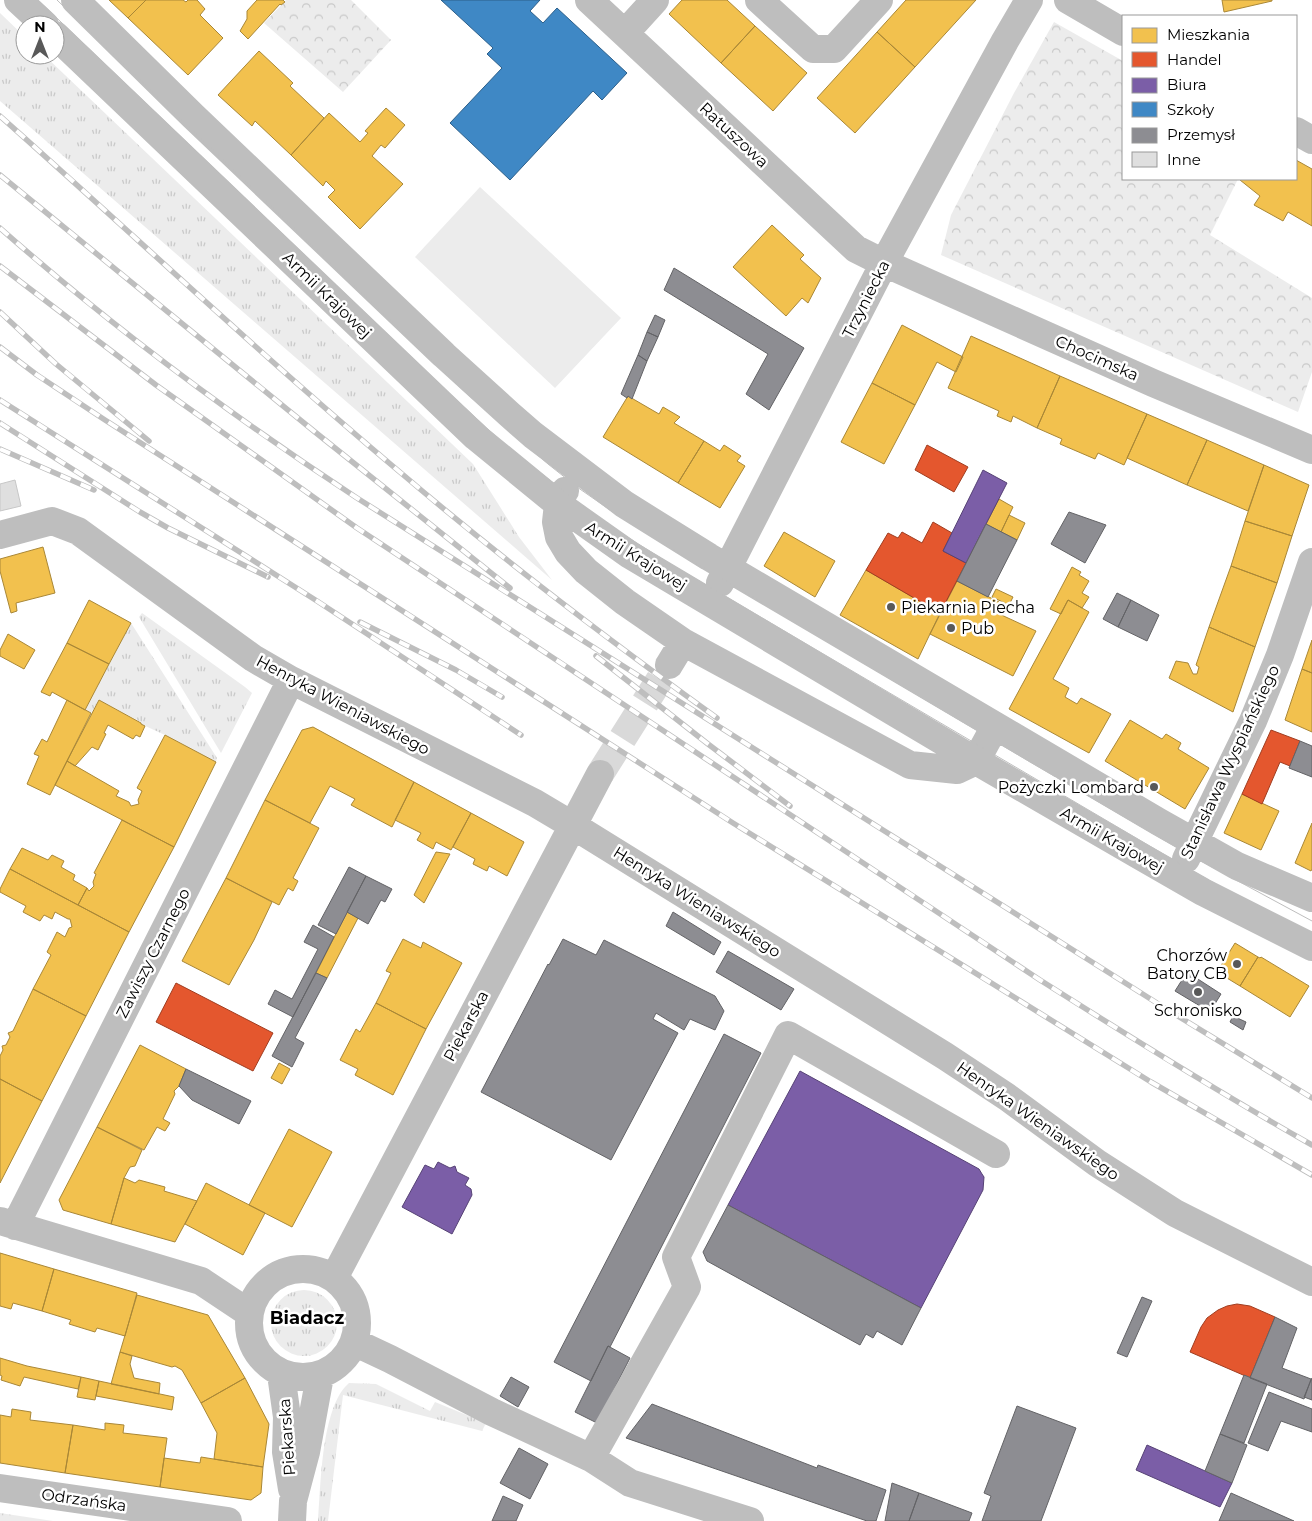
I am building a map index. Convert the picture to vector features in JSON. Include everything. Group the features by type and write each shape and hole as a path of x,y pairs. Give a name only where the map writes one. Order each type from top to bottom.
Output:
{"street":[{"path":"18,0 34,15"},
{"path":"75,0 193,116 467,377 533,435 624,504 728,568 1194,842 1237,866 1312,898"},
{"name":"Ratuszowa","path":"588,0 856,249 884,263"},
{"path":"625,33 655,0"},
{"path":"759,0 813,49 834,49 876,1"},
{"name":"Trzyniecka","path":"709,602 884,263 1029,0"},
{"path":"1068,0 1122,31"},
{"name":"Armii Krajowej","path":"65,45 476,437 558,504 630,555 976,761 1176,877 1312,947"},
{"path":"1297,132 1312,140"},
{"name":"Chocimska","path":"884,263 1153,384 1312,450"},
{"path":"591,479 578,482 560,496 556,514 556,529 568,552 586,571 625,602 683,642 910,765 957,770 976,761 995,726"},
{"name":"Henryka Wieniawskiego","path":"0,535 52,521 78,531 253,658 291,680 535,803 1007,1096 1097,1163 1176,1213 1312,1282"},
{"name":"Stanisława Wyspiańskiego","path":"1176,877 1253,721 1280,655 1312,562"},
{"path":"669,665 683,642"},
{"name":"Zawiszy Czarnego","path":"7,1224 291,680"},
{"name":"Piekarska","path":"334,1278 600,774"},
{"path":"591,1458 687,1287 676,1257 788,1036 996,1154"},
{"path":"7,1224 201,1281 249,1313"},
{"path":"304,1269 319,1271 334,1278 345,1288 353,1301 358,1316 356,1343 344,1360 332,1370 320,1376 304,1378 281,1374 263,1360 254,1348 250,1334 249,1313 253,1302 261,1288 273,1278 288,1271 304,1269"},
{"path":"356,1343 492,1412 591,1458 630,1483 750,1521"},
{"name":"Piekarska","path":"281,1374 287,1417 286,1452 292,1511"},
{"name":"Piekarska","path":"292,1511 306,1452 320,1376"},
{"name":"Odrzańska","path":"0,1488 228,1521"}],"green space":[{"path":"286,0 351,0 391,40 343,92 264,23"},
{"path":"0,13 15,27 15,65 54,65 473,464 519,537 552,580 0,101"},
{"path":"1054,22 1122,60 1122,180 1238,180 1210,235 1312,298 1312,372 1298,412 941,255 951,215 1014,93"},
{"path":"480,187 621,318 555,388 415,257"},
{"path":"142,613 252,693 221,753 139,617"},
{"path":"131,623 217,758 216,762 141,724 141,722 99,700 91,713 85,710"},
{"path":"304,1290 317,1293 327,1300 334,1310 337,1323 334,1336 327,1346 317,1353 304,1356 291,1353 281,1346 274,1336 271,1323 274,1310 281,1300 291,1293"},
{"path":"349,1383 376,1384 430,1411 435,1402 486,1423 482,1431 343,1395 328,1521 318,1521 324,1448 328,1428 340,1394"},
{"path":"0,1513 53,1521 0,1521"}],"building: Mieszkania":[{"path":"109,0 146,0 128,18"},
{"path":"146,0 183,0 186,2 188,0 197,0 205,9 200,15 223,38 188,75 128,18"},
{"path":"257,0 283,0 285,2 280,4 248,39 240,31 247,19 247,11"},
{"path":"682,0 727,0 755,26 721,63 669,14"},
{"path":"906,0 976,0 915,67 877,32"},
{"path":"1222,0 1272,0 1272,1 1224,12"},
{"path":"755,26 807,73 773,111 721,63"},
{"path":"877,32 915,67 855,133 817,98"},
{"path":"259,51 293,83 290,86 324,118 291,155 255,121 252,126 218,95"},
{"path":"386,108 405,125 385,148 381,145 372,156 403,184 360,229 328,197 335,190 326,181 323,186 291,155 329,113 360,142 368,133 365,131"},
{"path":"1297,161 1312,169 1312,226 1288,212 1283,221 1254,205 1260,196 1240,180 1297,180"},
{"path":"772,225 804,255 800,259 821,278 808,303 802,298 786,316 733,267"},
{"path":"902,325 963,357 956,372 937,362 915,405 872,383"},
{"path":"971,336 1060,376 1037,428 1013,416 1011,422 997,416 999,411 948,388"},
{"path":"1060,376 1147,414 1124,465 1098,453 1095,459 1060,444 1062,439 1037,428"},
{"path":"872,383 915,405 884,464 841,442"},
{"path":"628,396 659,414 663,407 680,417 674,423 704,441 678,483 603,437"},
{"path":"1147,414 1207,440 1187,485 1127,458"},
{"path":"1207,440 1264,465 1248,511 1187,485"},
{"path":"704,441 720,451 724,445 741,456 737,461 745,466 720,508 678,483"},
{"path":"1264,465 1309,485 1292,536 1245,521"},
{"path":"999,499 1013,507 1001,532 986,524"},
{"path":"1009,515 1025,523 1017,540 1001,532"},
{"path":"1245,521 1292,536 1277,583 1231,566"},
{"path":"784,532 835,561 815,597 764,566"},
{"path":"43,547 55,593 16,603 17,611 11,613 0,571 0,559"},
{"path":"1231,566 1277,583 1255,647 1209,627"},
{"path":"1072,567 1081,572 1079,575 1089,581 1082,593 1089,597 1082,608 1068,600 1061,614 1050,609"},
{"path":"866,570 940,613 918,659 840,615"},
{"path":"957,581 999,602 995,612 1036,631 1013,676 930,634"},
{"path":"996,589 1013,597 1009,605 992,597"},
{"path":"89,600 131,623 109,664 67,643"},
{"path":"1068,600 1089,612 1053,679 1069,688 1065,697 1077,704 1081,698 1111,714 1089,753 1009,709"},
{"path":"1209,627 1255,647 1233,712 1169,678 1176,661 1188,663 1193,674 1197,674 1199,667 1196,665"},
{"path":"8,634 35,650 24,669 0,656 0,650"},
{"path":"1312,640 1312,673 1302,669"},
{"path":"67,643 109,664 85,710 52,692 50,696 41,692"},
{"path":"1302,669 1312,673 1312,732 1285,720"},
{"path":"67,700 91,713 50,795 27,784 39,756 34,754 42,739 47,742"},
{"path":"99,700 145,726 140,737 136,735 133,739 108,725 98,750 92,747 75,766 67,761"},
{"path":"1130,720 1162,739 1166,734 1181,743 1178,749 1209,768 1185,809 1105,761"},
{"path":"313,727 414,782 392,827 351,805 355,799 330,786 310,823 265,800 302,730"},
{"path":"165,735 216,762 174,847 55,785 67,761 119,791 116,796 129,802 131,806 139,804 138,800 142,791 137,788"},
{"path":"414,782 471,813 451,850 436,842 433,849 417,840 421,833 395,820"},
{"path":"1242,794 1279,811 1261,850 1224,833"},
{"path":"265,800 319,828 293,878 298,881 293,891 288,888 279,905 226,878"},
{"path":"471,813 524,842 507,876 489,866 487,871 473,864 475,859 453,847"},
{"path":"122,820 174,847 129,932 78,905 87,888 89,891 94,886 93,882 96,874 94,873"},
{"path":"1312,823 1312,869 1311,871 1295,863"},
{"path":"22,848 48,860 52,855 64,861 61,867 75,875 73,880 87,888 78,905 10,869"},
{"path":"436,852 450,854 424,903 414,895"},
{"path":"10,869 129,932 86,1016 33,989 51,955 47,952 57,932 65,937 69,928 72,927 70,919 55,912 52,919 44,915 40,921 23,912 26,906 0,892"},
{"path":"226,878 272,902 229,985 182,961"},
{"path":"347,912 358,918 327,978 316,973"},
{"path":"403,939 421,948 423,942 462,963 426,1029 376,1003 391,973 386,971"},
{"name":"Chorzów Batory CB","path":"1235,943 1258,957 1240,986 1217,972"},
{"path":"1258,957 1309,986 1290,1017 1240,986"},
{"path":"33,989 86,1016 42,1101 0,1079 2,1046 6,1045 10,1037 8,1033 13,1031"},
{"path":"376,1003 426,1029 393,1095 355,1075 358,1069 340,1060 356,1029 360,1032"},
{"path":"140,1045 186,1069 179,1086 174,1091 175,1094 163,1119 170,1123 165,1131 157,1127 144,1150 97,1127"},
{"path":"279,1063 290,1069 282,1084 271,1078"},
{"path":"0,1079 42,1101 0,1183"},
{"path":"97,1127 142,1150 135,1166 130,1167 124,1178 111,1224 63,1210 59,1200"},
{"path":"289,1129 332,1152 292,1227 249,1205"},
{"path":"124,1178 135,1183 139,1180 165,1187 164,1191 197,1201 175,1242 111,1224"},
{"path":"206,1183 265,1213 243,1255 185,1224"},
{"path":"0,1253 54,1269 42,1311 13,1303 11,1309 0,1306"},
{"path":"54,1269 137,1293 125,1336 97,1328 95,1332 69,1324 71,1320 42,1311"},
{"path":"137,1295 208,1315 245,1378 201,1403 182,1370 175,1366 172,1367 120,1352"},
{"path":"120,1352 132,1356 130,1364 134,1378 160,1383 159,1394 111,1384"},
{"path":"0,1358 27,1366 81,1377 78,1389 24,1377 20,1386 1,1380"},
{"path":"81,1377 99,1381 95,1400 77,1397"},
{"path":"245,1378 269,1424 263,1467 214,1459 217,1433 201,1403"},
{"path":"99,1381 174,1397 172,1410 96,1396"},
{"path":"12,1409 31,1412 30,1420 73,1425 65,1473 0,1463 0,1415 11,1417"},
{"path":"105,1423 124,1425 123,1433 167,1438 160,1487 65,1473 73,1425 105,1430"},
{"path":"201,1457 263,1467 261,1493 251,1500 160,1487 164,1458 200,1463"}],"building: Handel":[{"path":"927,445 968,467 954,492 915,470"},
{"path":"933,522 952,533 943,551 966,563 940,613 866,570 888,533 898,538 902,532 922,543"},
{"path":"1271,730 1300,741 1290,766 1280,762 1262,804 1242,794"},
{"path":"176,983 273,1033 253,1071 156,1022"},
{"path":"1237,1304 1250,1306 1275,1317 1250,1378 1190,1352 1207,1318 1218,1310"}],"building: Biura":[{"path":"983,470 1007,483 966,563 943,551"},
{"path":"800,1071 979,1169 984,1177 983,1190 921,1308 728,1205"},
{"path":"438,1162 450,1168 455,1166 457,1172 469,1178 465,1185 471,1189 472,1195 452,1234 402,1207 425,1165 434,1169"},
{"path":"1147,1445 1232,1483 1220,1507 1136,1470"}],"building: Szkoły":[{"path":"441,0 540,0 530,11 543,23 557,8 627,73 602,100 593,91 510,180 450,123 502,68 487,54 493,48"}],"building: Przemysł":[{"path":"674,268 804,348 769,410 746,394 768,354 664,290"},
{"path":"655,315 665,320 658,337 647,332"},
{"path":"647,332 658,337 647,361 638,355"},
{"path":"638,355 647,361 632,399 621,394"},
{"path":"1069,512 1106,525 1085,563 1051,544"},
{"path":"986,524 1017,540 988,597 957,581"},
{"path":"1117,593 1131,600 1118,627 1103,619"},
{"path":"1131,600 1159,615 1147,641 1118,627"},
{"path":"1300,741 1312,746 1312,777 1289,768"},
{"path":"349,867 366,876 336,934 318,925"},
{"path":"366,876 392,889 385,902 381,900 368,924 347,912"},
{"path":"673,912 721,942 714,955 666,926"},
{"path":"313,925 334,937 293,1017 268,1004 275,990 292,999 318,949 304,942"},
{"path":"563,939 596,955 604,940 715,996 724,1011 715,1030 690,1019 684,1030 656,1013 653,1019 678,1033 611,1160 481,1092"},
{"path":"728,951 794,989 781,1010 716,972"},
{"name":"Schronisko","path":"1187,972 1221,994 1210,1012 1175,991"},
{"path":"316,973 327,978 295,1038 304,1043 292,1067 272,1056"},
{"path":"1233,1016 1246,1022 1243,1030 1230,1022"},
{"path":"724,1034 761,1053 591,1381 554,1362"},
{"path":"186,1069 251,1101 239,1124 192,1100 179,1086"},
{"path":"728,1205 921,1308 902,1345 877,1331 873,1338 866,1334 860,1345 707,1261 703,1252"},
{"path":"1142,1297 1152,1301 1127,1357 1117,1353"},
{"path":"1275,1317 1297,1328 1282,1368 1311,1379 1304,1399 1250,1378"},
{"path":"608,1346 630,1358 597,1423 575,1412"},
{"path":"1244,1375 1267,1384 1244,1443 1220,1434"},
{"path":"511,1377 529,1387 518,1407 500,1396"},
{"path":"1312,1378 1312,1400 1304,1397"},
{"path":"1269,1392 1312,1409 1312,1432 1281,1421 1268,1451 1248,1443"},
{"path":"652,1404 817,1468 818,1465 886,1490 876,1521 867,1521 626,1438"},
{"path":"1017,1406 1076,1428 1041,1521 982,1521 991,1496 984,1493"},
{"path":"1220,1434 1247,1445 1232,1483 1205,1471"},
{"path":"519,1448 548,1464 530,1499 500,1483"},
{"path":"892,1483 919,1493 909,1521 885,1521"},
{"path":"919,1493 972,1513 969,1521 909,1521"},
{"path":"1231,1493 1294,1521 1219,1521"},
{"path":"503,1496 523,1505 516,1521 492,1521"}],"building: Inne":[{"path":"15,480 21,506 0,511 0,484"}],"tunnel":[{"path":"600,774 669,665"}],"tram line":[{"path":"38,0 451,395 503,443 602,521 667,562 1182,865 1258,908 1312,935"},
{"path":"57,0 466,393 577,487 672,549 1030,762 1188,854 1312,921"}],"railway":[{"path":"0,116 299,385 439,505 557,599 717,718"},
{"path":"0,175 510,588"},
{"path":"0,228 42,265 129,335 219,403 310,467 1168,1010 1312,1098"},
{"path":"0,266 156,385 357,528 1040,980 1175,1064 1312,1145"},
{"path":"0,312 56,364 149,441"},
{"path":"0,347 37,375 105,420 733,823 1151,1082 1312,1175"},
{"path":"0,400 317,601 521,735"},
{"path":"0,423 140,512 168,528 268,577"},
{"path":"0,449 94,490"},
{"path":"360,622 456,670 502,697"},
{"path":"596,656 790,806"}],"place":[{"name":"Piekarnia Piecha","path":"891,607"},
{"name":"Pub","path":"951,628"},
{"name":"Pożyczki Lombard","path":"1154,787"},
{"name":"Chorzów Batory CB","path":"1237,964"},
{"name":"Schronisko","path":"1198,992"}],"district":[{"name":"Biadacz","path":"307,1318"}]}
